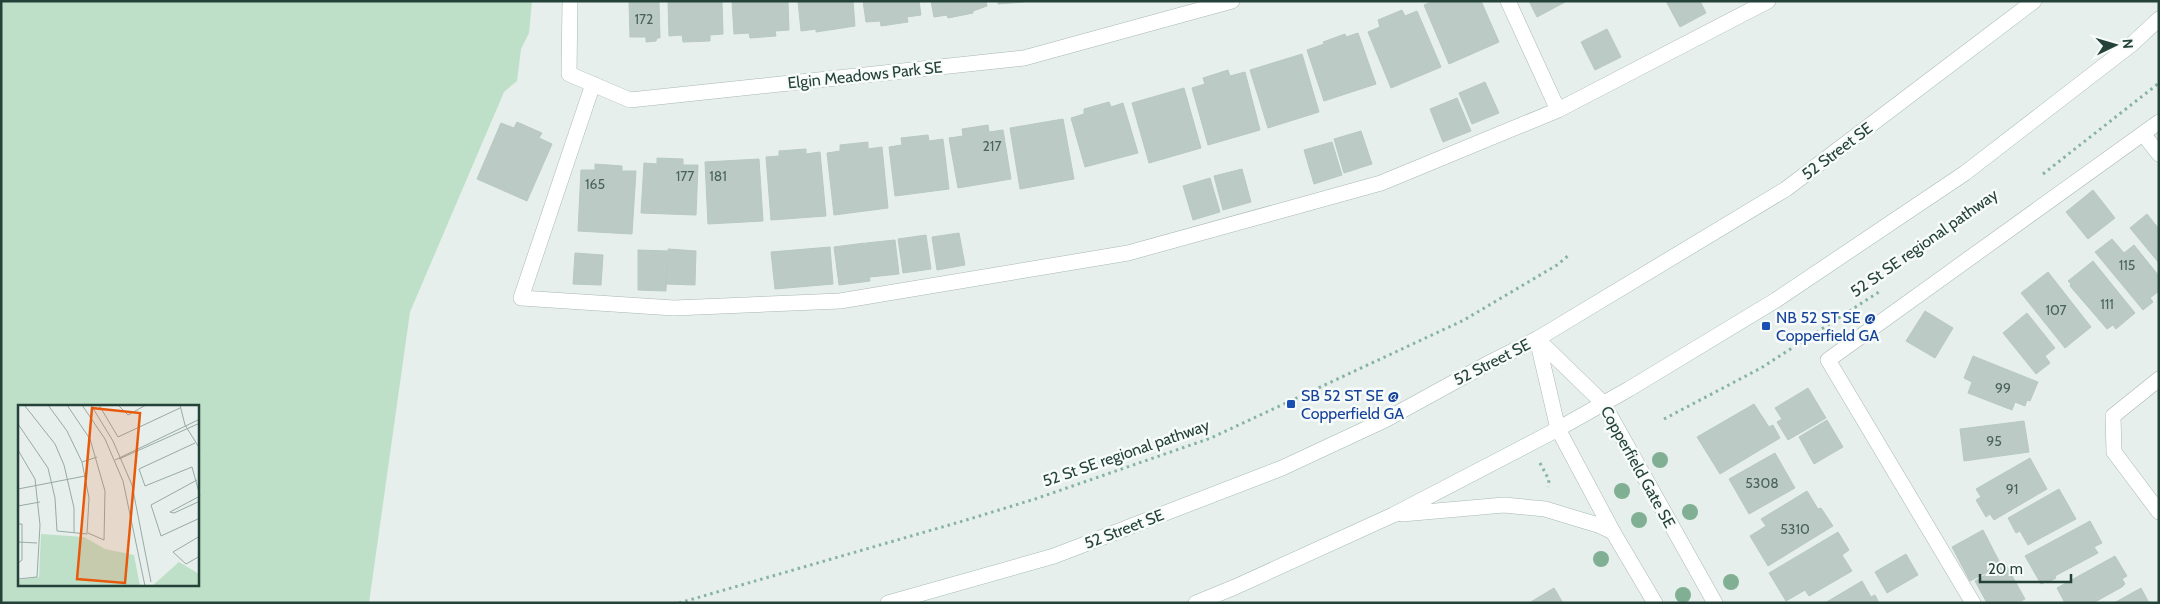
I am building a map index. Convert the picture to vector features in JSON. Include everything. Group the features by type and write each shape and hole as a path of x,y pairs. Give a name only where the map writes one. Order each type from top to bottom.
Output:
{"main road":[{"name":"Elgin Meadows Park SE","path":"570,1 569,74 630,100 1024,58 1232,1"},
{"path":"1508,1 1558,110"},
{"path":"593,84 521,298 674,308 840,301 1128,254 1381,183 1558,110 1768,1"},
{"name":"52 Street SE","path":"888,603 1054,556 1282,468 1385,420 1537,339 1786,190 2034,1"},
{"path":"1196,603 1393,515 1558,430 1776,300 1965,173 2132,44 2159,19"},
{"path":"1973,603 1828,360 2144,135 2159,122"},
{"path":"2144,135 2159,154"},
{"path":"1537,339 1558,430 1654,603"},
{"name":"Copperfield Gate SE","path":"1537,339 1602,403 1715,603"},
{"path":"2159,379 2113,416 2114,452 2159,512"},
{"path":"1393,515 1504,505 1545,509 1598,525 1613,532"}],"path":[{"path":"2035,180 2090,139 2159,83"},
{"name":"52 St SE regional pathway","path":"679,603 963,521 1211,438 1464,320 1557,265 1569,255"},
{"name":"52 St SE regional pathway","path":"1664,419 1761,368 1884,288"},
{"path":"1538,458 1549,480"}],"green space":[{"path":"1,1 532,1 529,33 521,49 517,81 504,92 410,312 369,603 1,603"}],"building":[{"path":"629,1 659,1 660,38 657,38 656,41 646,42 646,37 630,37"},
{"path":"668,1 722,1 723,34 710,35 710,41 683,42 682,35 669,36"},
{"path":"732,1 788,1 789,30 775,31 776,36 750,38 749,33 734,34"},
{"path":"798,1 853,1 855,26 816,32 816,29 801,31"},
{"path":"863,1 919,1 921,15 907,17 908,22 881,26 880,21 866,22"},
{"path":"931,1 986,1 987,6 973,11 973,13 948,18 947,15 934,17"},
{"path":"998,1 1024,1 1024,2 998,4"},
{"path":"1433,1 1481,1 1499,42 1449,64 1424,5"},
{"path":"1529,1 1567,1 1537,17"},
{"path":"1666,1 1700,1 1706,13 1680,27"},
{"path":"1402,10 1405,16 1417,11 1441,67 1391,88 1368,32 1380,27 1378,20"},
{"path":"1607,29 1621,57 1595,70 1581,42"},
{"path":"1358,33 1376,84 1324,101 1307,50 1345,34 1346,37"},
{"path":"1302,54 1319,112 1268,128 1250,70"},
{"path":"1228,70 1230,76 1245,72 1260,130 1208,145 1192,88 1205,84 1203,78"},
{"path":"1485,82 1499,113 1472,124 1459,93"},
{"path":"1184,88 1201,148 1149,163 1132,103"},
{"path":"1457,98 1471,131 1443,142 1430,109"},
{"path":"1109,102 1111,107 1123,103 1138,153 1085,167 1071,118 1084,114 1084,109"},
{"path":"1063,119 1074,179 1020,189 1010,128"},
{"path":"517,122 542,133 539,138 552,144 527,201 477,179 501,123 514,128"},
{"path":"988,125 989,132 1003,130 1011,179 958,188 949,138 963,136 962,129"},
{"path":"1361,131 1372,164 1344,173 1334,139"},
{"path":"928,135 929,141 943,139 949,189 895,196 889,147 902,145 901,138"},
{"path":"868,142 868,149 882,147 888,208 834,215 827,153 840,151 840,145"},
{"path":"1332,142 1342,175 1314,184 1304,150"},
{"path":"806,149 806,154 820,152 826,216 771,220 766,157 779,156 779,151"},
{"path":"657,158 683,159 683,165 698,165 696,215 641,213 644,163 657,164"},
{"path":"759,159 763,221 708,224 705,162"},
{"path":"595,164 622,166 622,171 636,171 632,234 578,231 581,170 595,170"},
{"path":"1242,169 1251,202 1223,210 1214,176"},
{"path":"1210,178 1220,212 1193,220 1183,186"},
{"path":"2093,190 2115,218 2088,239 2066,212"},
{"path":"2147,214 2159,229 2159,263 2130,228"},
{"path":"959,233 965,265 937,270 932,237"},
{"path":"926,235 931,269 903,273 898,239"},
{"path":"2112,239 2124,253 2134,245 2159,276 2159,291 2150,298 2153,302 2143,310 2095,252"},
{"path":"895,240 899,274 870,277 866,243"},
{"path":"865,243 870,281 839,285 834,247"},
{"path":"830,247 833,284 775,289 771,252"},
{"path":"668,249 696,251 695,285 666,284"},
{"path":"638,250 667,251 666,291 638,290"},
{"path":"575,253 603,255 601,285 573,284"},
{"path":"2093,261 2135,313 2116,329 2113,325 2107,329 2070,286 2071,284 2068,281"},
{"path":"2048,272 2091,327 2065,348 2021,293"},
{"path":"1925,311 1953,328 1935,358 1906,341"},
{"path":"2027,313 2055,348 2045,356 2050,363 2036,374 2003,333"},
{"path":"1973,356 2038,382 2030,401 2027,400 2025,406 2015,402 2012,410 1968,393 1972,382 1964,378"},
{"path":"1808,388 1826,418 1788,440 1777,422 1782,419 1775,408"},
{"path":"1754,404 1769,427 1773,425 1780,438 1720,474 1697,437"},
{"path":"1827,420 1843,447 1814,464 1799,437"},
{"path":"2024,421 2029,452 1964,461 1960,429"},
{"path":"1775,453 1795,488 1749,514 1729,479"},
{"path":"2030,458 2047,489 1994,520 1990,514 1986,517 1976,500 1981,497 1976,489"},
{"path":"2059,489 2076,519 2028,545 2020,531 2016,533 2008,518"},
{"path":"1807,491 1818,509 1821,508 1833,526 1768,566 1750,536 1766,526 1761,519"},
{"path":"2090,521 2102,543 2094,547 2098,553 2055,576 2056,578 2047,583 2041,584 2025,556"},
{"path":"1983,530 2001,565 1970,581 1952,547"},
{"path":"1838,532 1849,550 1842,555 1852,571 1809,596 1805,590 1786,601 1769,573"},
{"path":"1906,554 1918,575 1887,593 1875,572"},
{"path":"2115,556 2127,576 2122,579 2125,584 2122,587 2093,603 2065,603 2057,588"},
{"path":"2005,563 2025,599 2017,603 1987,603 1975,581"},
{"path":"1862,581 1871,597 1875,595 1879,603 1825,603"},
{"path":"1554,588 1563,603 1529,603"},
{"path":"2141,588 2149,603 2114,603"}],"place":[{"name":"NB 52 ST SE @ Copperfield GA","path":"1766,326"},
{"name":"SB 52 ST SE @ Copperfield GA","path":"1291,404"}]}
